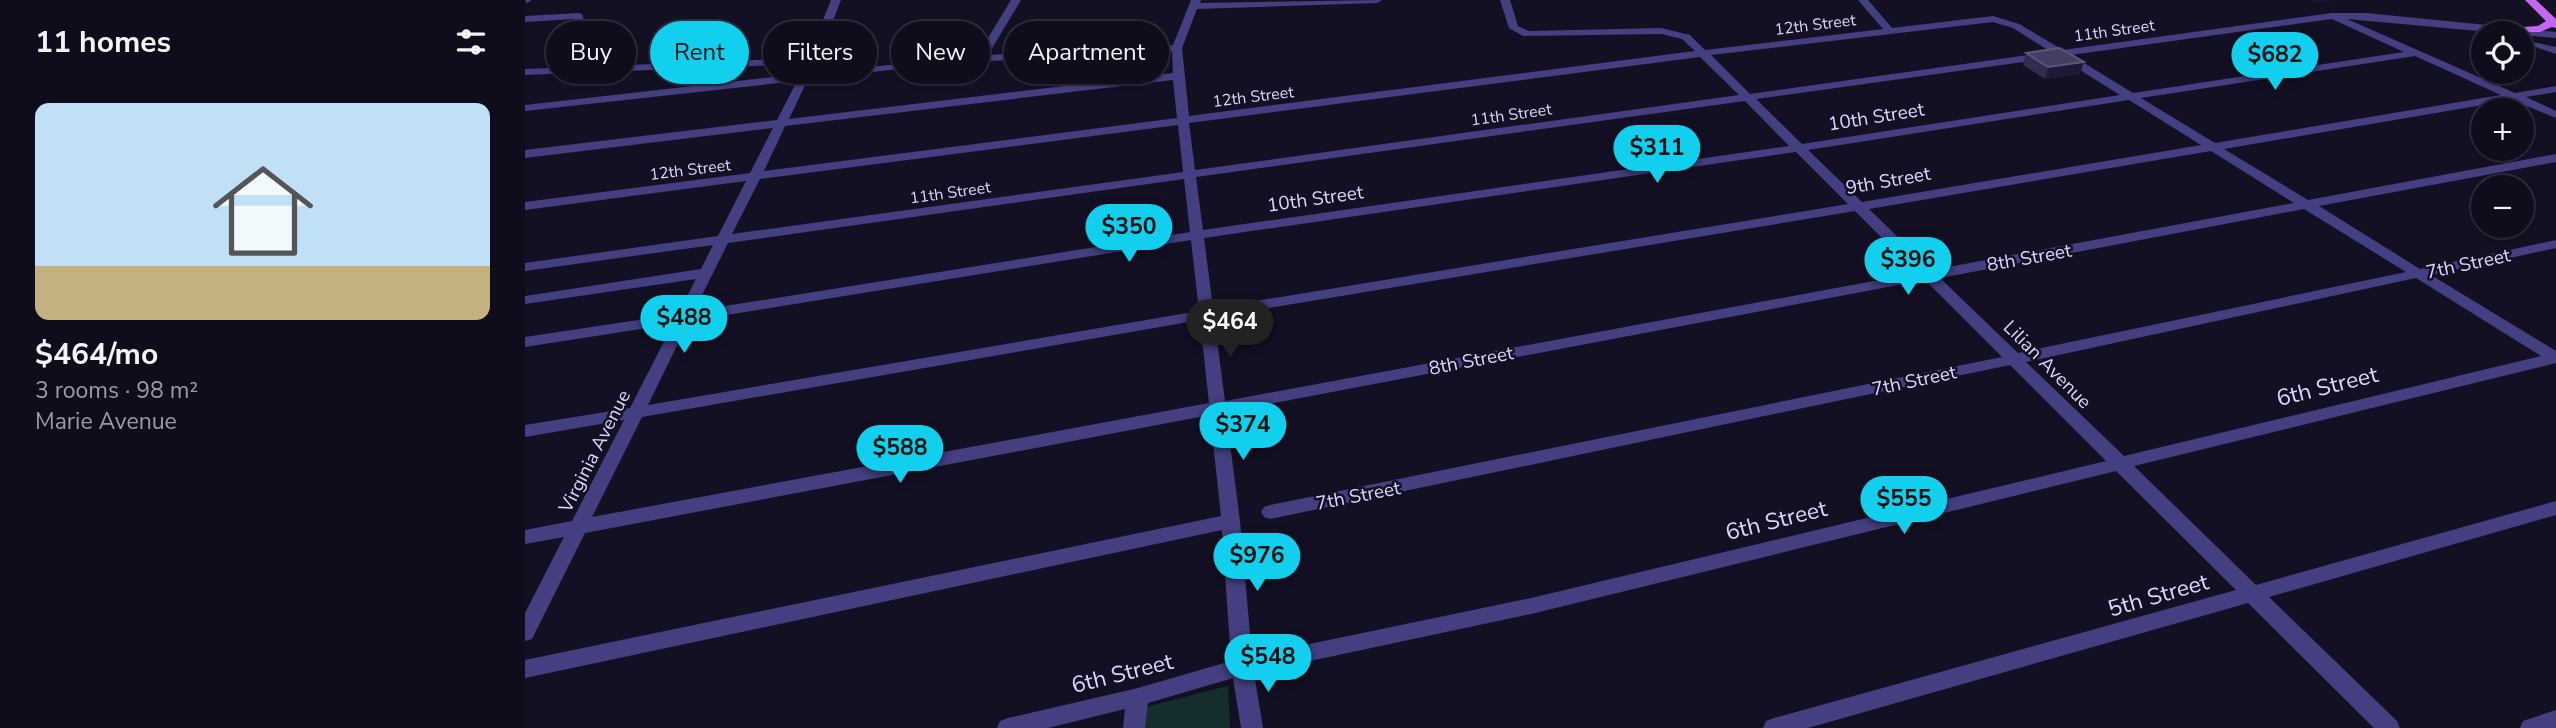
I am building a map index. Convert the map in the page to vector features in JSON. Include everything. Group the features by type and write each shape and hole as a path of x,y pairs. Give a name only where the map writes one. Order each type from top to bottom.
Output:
{"main road":[{"path":"2530,0 2555,25"},
{"path":"2547,0 2555,25"},
{"path":"2534,29 2555,25"}],"street":[{"name":"Virginia Avenue","path":"828,21 836,0"},
{"path":"990,43 1016,0"},
{"path":"1252,728 1242,667 1231,521 1205,314 1177,48 1195,3 1377,0"},
{"name":"Lilian Avenue","path":"1506,0 1514,28 1535,35 1676,33 1685,37 2389,728"},
{"path":"1863,0 1889,30"},
{"path":"525,19 576,16 579,20"},
{"path":"2332,16 2556,115"},
{"name":"11th Street","path":"525,267 2332,16 2366,16 2471,26"},
{"name":"12th Street","path":"525,206 1985,19 1997,19 2013,24 2059,54"},
{"path":"2537,44 2556,51"},
{"path":"990,58 1177,48"},
{"path":"2134,101 2415,52"},
{"path":"2059,54 2556,357"},
{"path":"525,72 763,63"},
{"path":"525,154 1178,76"},
{"path":"525,108 763,82"},
{"name":"Virginia Avenue","path":"525,633 800,84"},
{"name":"9th Street","path":"1205,314 2556,89"},
{"name":"10th Street","path":"525,342 1197,235 1797,148 2112,99 2134,101"},
{"name":"8th Street","path":"1216,407 2556,158"},
{"name":"7th Street","path":"1270,512 2015,359 2556,244"},
{"path":"525,300 705,273"},
{"path":"525,431 1205,314"},
{"name":"6th Street","path":"1008,728 1138,697 1242,667 1544,602 2556,357"},
{"path":"525,537 1216,407"},
{"name":"5th Street","path":"1775,728 2556,508"},
{"path":"525,669 1231,521"},
{"path":"1134,728 1138,697"},
{"path":"2531,728 2556,720"}],"green space":[{"path":"1228,686 1230,728 1140,728 1146,707"}],"building":[{"path":"2060,48 2084,62 2048,67 2026,53"}]}
